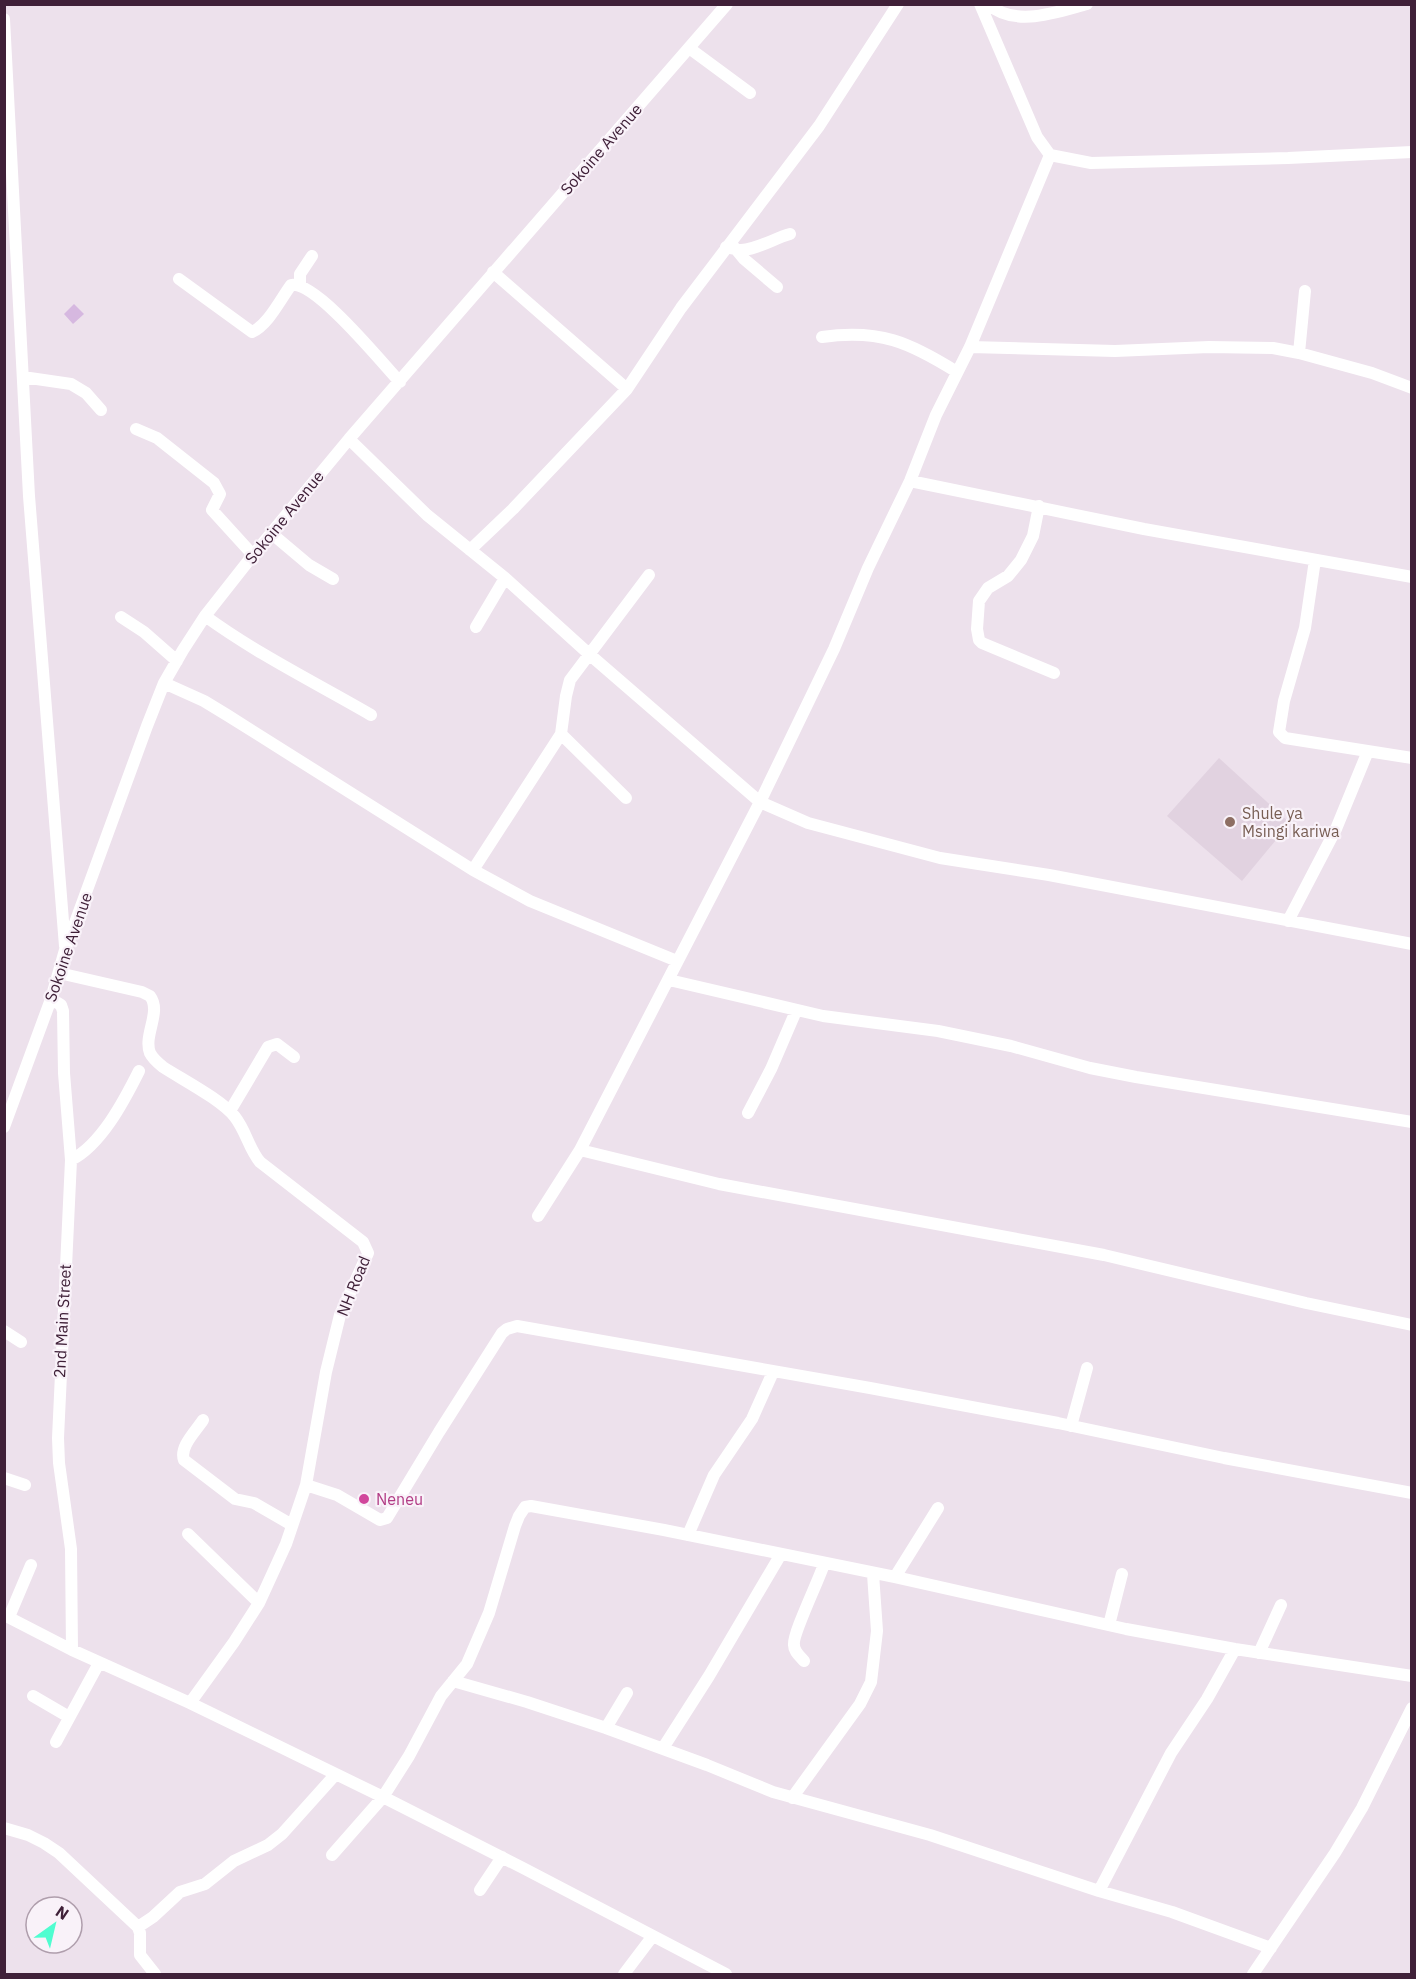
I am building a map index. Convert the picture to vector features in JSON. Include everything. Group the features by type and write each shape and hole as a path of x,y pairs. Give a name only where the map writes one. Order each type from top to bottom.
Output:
{"street":[{"name":"Sokoine Avenue","path":"4,1127 164,682 205,616 349,439 727,4"},
{"path":"470,550 513,509 627,389 651,350 731,248 819,126 898,4"},
{"path":"980,4 1037,137 1050,155 1090,163 1412,152"},
{"path":"988,4 1003,14 1029,16 1087,4"},
{"path":"4,19 29,495 66,950"},
{"path":"689,48 750,93"},
{"path":"538,1216 580,1150 669,980 760,802 834,649 868,568 910,481 936,415 970,347 1050,155"},
{"path":"731,248 741,250 758,246 790,234"},
{"path":"731,248 777,287"},
{"path":"300,285 300,274 312,256"},
{"path":"493,272 627,389"},
{"path":"179,279 252,332 268,317 291,285 300,285 344,320 400,382"},
{"path":"1299,353 1305,291"},
{"path":"822,337 878,335 906,343 957,372"},
{"path":"970,347 1115,351 1256,348 1299,353 1372,373 1412,388"},
{"path":"23,377 71,384 86,393 102,410"},
{"path":"136,429 157,438 214,483 220,494 212,510 253,555"},
{"path":"349,439 427,515 505,578 760,802 808,823 940,858 1048,874 1412,944"},
{"path":"910,481 1144,529 1412,577"},
{"path":"1039,506 1033,536 1021,560 1008,576 988,588 979,601 977,629 979,640 982,643 1054,673"},
{"path":"271,533 309,565 333,579"},
{"path":"1316,560 1305,628 1284,701 1279,732 1285,738 1412,758"},
{"path":"473,870 561,734 570,680 649,575"},
{"path":"476,627 505,578"},
{"path":"205,616 225,631 371,715"},
{"path":"121,617 144,632 177,661"},
{"path":"164,682 204,701 473,870 530,901 677,961"},
{"path":"561,734 626,798"},
{"path":"1288,921 1336,829 1368,752"},
{"name":"NH Road","path":"59,973 142,992 150,996 154,1005 149,1052 154,1059 230,1111 241,1126 260,1162 363,1242 368,1253 340,1315 326,1372 306,1485 277,1566 259,1603 190,1703"},
{"path":"669,980 796,1011 938,1031 1011,1046 1090,1068 1136,1077 1412,1122"},
{"name":"2nd Main Street","path":"51,999 61,1005 63,1011 64,1073 71,1160 58,1438 59,1463 71,1549 72,1650"},
{"path":"747,1113 771,1069 796,1011"},
{"path":"230,1111 268,1047 277,1044 294,1058"},
{"path":"71,1160 87,1152 122,1102 139,1071"},
{"path":"580,1150 719,1184 1114,1257 1305,1303 1412,1325"},
{"path":"306,1485 337,1495 380,1520 387,1518 502,1333 517,1326 880,1389 1412,1493"},
{"path":"4,1332 21,1342"},
{"path":"1071,1426 1087,1368"},
{"path":"688,1535 714,1475 752,1419 772,1372"},
{"path":"203,1420 184,1449 182,1456 184,1460 235,1499 254,1503 292,1525"},
{"path":"4,1478 25,1485"},
{"path":"332,1855 383,1797 409,1756 441,1696 466,1664 478,1641 497,1592 519,1516 525,1507 531,1506 895,1577 1109,1625 1235,1649 1412,1676"},
{"path":"895,1577 938,1508"},
{"path":"188,1534 259,1603"},
{"path":"663,1748 709,1676 781,1554"},
{"path":"804,1660 796,1652 794,1639 824,1564"},
{"path":"31,1565 7,1616 99,1663 190,1703 383,1797 726,1974"},
{"path":"792,1798 861,1704 872,1682 877,1631 873,1574"},
{"path":"1109,1625 1122,1574"},
{"path":"1259,1653 1281,1605"},
{"path":"1099,1891 1171,1754 1235,1649"},
{"path":"56,1742 99,1663"},
{"path":"453,1681 606,1728 773,1792 930,1835 1099,1891 1172,1912 1271,1948"},
{"path":"606,1728 627,1693"},
{"path":"33,1696 69,1717"},
{"path":"1253,1974 1335,1853 1362,1808 1412,1708"},
{"path":"138,1928 180,1892 205,1884 234,1861 268,1845 308,1807 335,1775"},
{"path":"4,1828 28,1835 59,1853 138,1928 140,1955 155,1974"},
{"path":"480,1890 502,1857"},
{"path":"624,1974 652,1937"}],"shaded area":[{"path":"74,304 84,314 73,324 64,314"},
{"path":"1219,758 1290,823 1242,881 1167,816"}],"place":[{"name":"Shule ya Msingi kariwa","path":"1230,822"},
{"name":"Neneu","path":"364,1499"}]}
